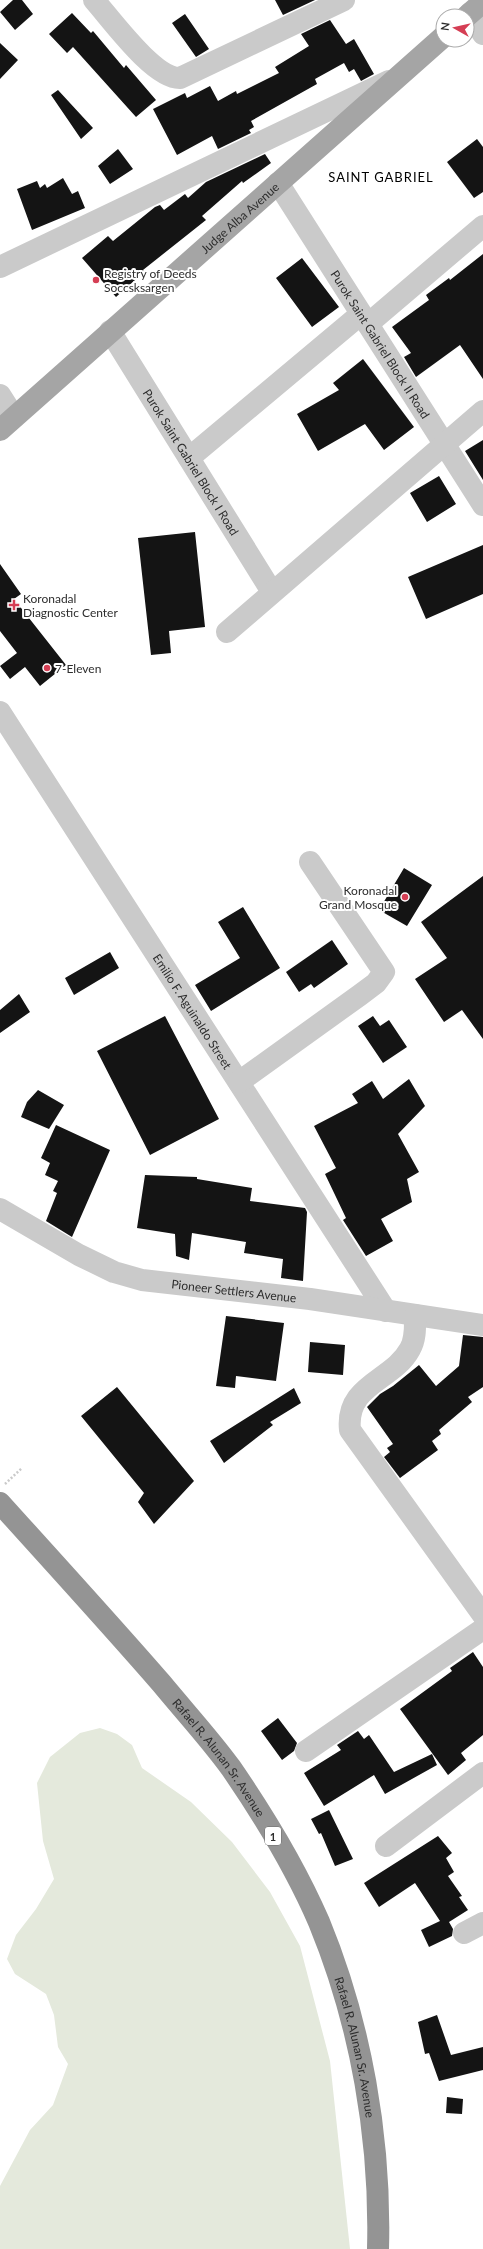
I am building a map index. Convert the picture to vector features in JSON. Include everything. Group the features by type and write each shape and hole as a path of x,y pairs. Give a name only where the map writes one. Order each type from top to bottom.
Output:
{"highway":[{"name":"Rafael R. Alunan Sr. Avenue","path":"0,1503 140,1658 230,1766 295,1874 319,1922 343,1989 361,2058 371,2124 379,2208 378,2249"}],"main road":[{"name":"Judge Alba Avenue","path":"7,424 435,44"}],"street":[{"path":"94,0 137,49 156,68 174,78 180,78 344,0"},
{"path":"475,15 483,34"},
{"path":"0,267 398,77"},
{"name":"Purok Saint Gabriel Block II Road","path":"278,183 483,505"},
{"path":"189,458 483,226"},
{"name":"Purok Saint Gabriel Block I Road","path":"110,331 272,592"},
{"path":"0,396 7,424"},
{"path":"226,632 483,411"},
{"name":"Emilio F. Aguinaldo Street","path":"0,712 386,1311"},
{"path":"239,1082 376,983 384,972 310,862"},
{"name":"Pioneer Settlers Avenue","path":"0,1209 79,1255 114,1272 142,1280 246,1291 483,1326"},
{"path":"415,1315 411,1348 405,1356 364,1390 355,1401 349,1420 350,1430 483,1616"},
{"path":"306,1751 483,1629"},
{"path":"386,1846 483,1773"},
{"path":"464,1932 483,1923"}],"path":[{"path":"0,1489 22,1468"}],"shaded area":[{"path":"100,1728 117,1734 132,1745 142,1768 191,1802 232,1842 270,1892 300,1946 330,2061 350,2249 0,2249 0,2186 30,2130 53,2105 68,2064 58,2047 54,2015 46,1994 15,1974 7,1959 16,1935 36,1909 54,1879 43,1841 37,1783 50,1757 80,1733"}],"building":[{"path":"13,0 22,0 33,14 15,30 0,12"},
{"path":"275,0 315,0 283,15"},
{"path":"72,13 91,33 93,31 124,68 126,65 156,100 136,117 73,47 67,53 49,34"},
{"path":"185,14 209,49 196,57 172,23"},
{"path":"330,20 346,44 354,39 374,74 361,81 354,69 349,72 344,63 315,79 317,84 251,121 254,127 249,130 251,133 218,149 212,136 177,155 153,109 185,93 187,98 210,86 218,101 236,91 237,94 279,73 275,67 309,46 301,34"},
{"path":"0,43 18,60 0,79"},
{"path":"58,90 93,128 81,139 51,95"},
{"path":"477,139 483,147 483,192 474,198 447,162"},
{"path":"118,149 133,169 110,184 98,166"},
{"path":"265,154 271,163 243,183 242,181 202,216 206,220 143,270 144,272 116,297 82,258 108,236 113,241 155,207 160,205 164,210 185,194 188,198 206,182"},
{"path":"63,178 72,194 78,191 85,208 32,230 17,189 37,181 40,188 45,184 47,188"},
{"path":"483,254 483,379 460,345 416,377 404,357 411,353 392,327 429,300 426,295 449,278 450,280"},
{"path":"302,258 339,307 312,327 276,278"},
{"path":"363,359 414,427 384,450 365,424 318,451 297,414 339,390 333,383"},
{"path":"483,440 483,480 465,451"},
{"path":"439,476 456,504 427,522 410,493"},
{"path":"195,532 205,627 169,631 171,653 151,655 138,538"},
{"path":"483,545 483,594 426,619 408,577"},
{"name":"Koronadal Diagnostic Center","path":"0,564 21,594 14,599 66,665 40,686 25,667 10,679 0,666 17,653 0,631"},
{"name":"Koronadal Grand Mosque","path":"404,868 432,885 407,926 379,910"},
{"path":"483,876 483,1039 462,1010 444,1022 415,979 447,958 421,922"},
{"path":"243,907 280,968 211,1011 195,985 240,958 218,922"},
{"path":"332,940 348,964 314,988 311,984 299,992 286,972"},
{"path":"110,952 119,968 74,995 65,978"},
{"path":"19,994 30,1012 0,1033 0,1010"},
{"path":"165,1016 219,1119 150,1155 97,1051"},
{"path":"373,1016 380,1026 389,1020 407,1047 383,1063 358,1026"},
{"path":"409,1079 425,1106 398,1134 419,1172 407,1179 412,1202 381,1219 393,1241 366,1256 343,1220 346,1218 325,1174 336,1168 314,1126 358,1103 352,1094 372,1081 383,1099"},
{"path":"38,1090 64,1105 49,1129 21,1117 27,1102"},
{"path":"56,1125 110,1150 72,1237 46,1221 57,1193 53,1191 58,1181 45,1175 50,1163 41,1158"},
{"path":"145,1175 197,1177 197,1179 252,1188 250,1201 305,1208 307,1212 303,1281 281,1278 283,1259 244,1253 246,1242 192,1233 189,1260 176,1256 175,1234 137,1228"},
{"path":"226,1316 284,1323 276,1381 236,1376 235,1388 216,1386"},
{"path":"463,1335 483,1337 483,1387 468,1397 472,1402 439,1430 441,1434 432,1441 438,1450 400,1478 384,1457 390,1452 387,1448 393,1444 367,1407 380,1394 393,1386 419,1365 436,1386 459,1366"},
{"path":"310,1342 345,1345 343,1375 308,1372"},
{"path":"117,1387 194,1481 154,1524 138,1502 144,1493 81,1416"},
{"path":"294,1388 301,1403 270,1422 273,1425 224,1463 210,1441"},
{"path":"473,1652 483,1667 483,1735 461,1753 466,1760 448,1775 400,1709 452,1671 450,1668"},
{"path":"278,1718 297,1743 294,1751 282,1760 261,1731"},
{"path":"358,1731 364,1739 369,1735 394,1772 432,1754 437,1765 385,1794 374,1775 324,1806 304,1773 341,1750 337,1745"},
{"path":"329,1810 353,1859 335,1866 321,1833 319,1834 311,1819"},
{"path":"438,1836 452,1853 446,1858 454,1872 448,1876 462,1896 459,1897 468,1910 449,1922 453,1929 452,1936 429,1947 421,1930 440,1921 415,1883 379,1907 364,1883"},
{"path":"437,2015 451,2055 483,2047 483,2070 439,2081 429,2053 425,2054 418,2022"},
{"path":"447,2097 463,2099 462,2114 446,2113"}],"place":[{"name":"Registry of Deeds Soccsksargen","path":"96,280"},
{"name":"Koronadal Diagnostic Center","path":"14,605"},
{"name":"7-Eleven","path":"47,668"},
{"name":"Koronadal Grand Mosque","path":"405,897"}],"district":[{"name":"SAINT GABRIEL","path":"381,177"}]}
